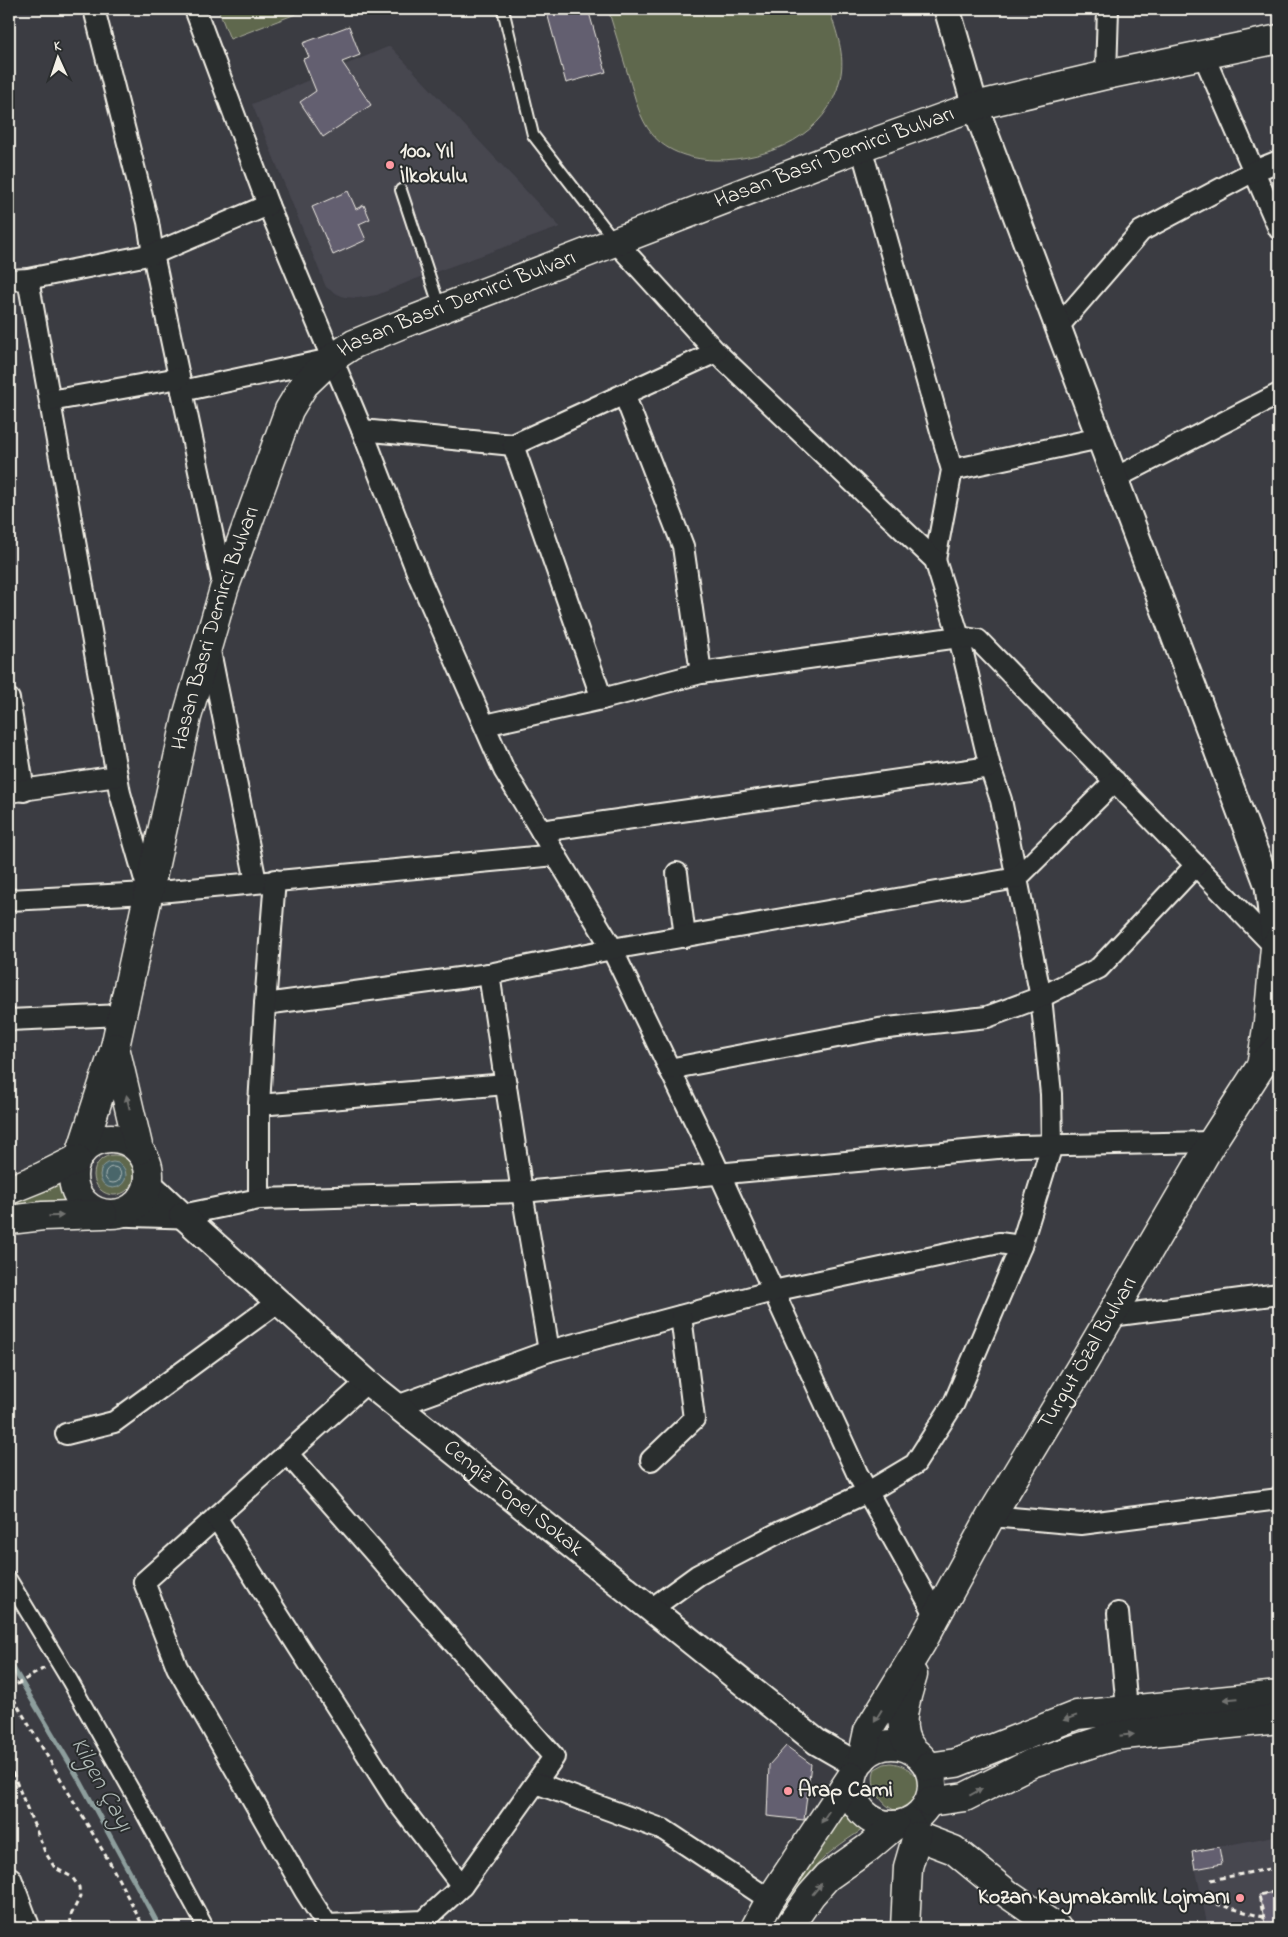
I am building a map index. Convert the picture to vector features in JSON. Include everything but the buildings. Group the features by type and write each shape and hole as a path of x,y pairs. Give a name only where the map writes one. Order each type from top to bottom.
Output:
{"main road":[{"name":"Hasan Basri Demirci Bulvarı","path":"79,1155 115,1048 179,752 224,589 289,410 304,385 331,359 354,344 441,309 861,147 975,106 1106,74 1279,39"},
{"name":"Turgut Özal Bulvarı","path":"921,1644 904,1704 904,1732 906,1744 920,1759 932,1784 915,1818 883,1824 871,1820 862,1812 853,1795 857,1767 868,1731 921,1644 991,1516 1111,1316 1212,1142 1270,1056 1268,1022 1278,949"},
{"name":"Hasan Basri Demirci Bulvarı","path":"115,1048 138,1150"},
{"path":"9,1190 41,1177 79,1155 91,1143 103,1139 116,1138 128,1142 146,1160 149,1172 149,1184 144,1195 137,1205 128,1210 109,1214 43,1216 9,1220"},
{"path":"79,1155 73,1170 76,1192 83,1202 92,1209 109,1214"},
{"path":"920,1759 956,1763 1076,1715 1279,1695"},
{"path":"788,1928 811,1895 827,1877 845,1863 915,1818 965,1798 1032,1763 1114,1736 1279,1720"},
{"name":"Turgut Özal Bulvarı","path":"755,1928 770,1900 857,1767 876,1748 888,1745 901,1746 920,1759"},
{"path":"915,1818 1009,1895 1057,1928"},
{"path":"905,1928 908,1868 915,1818"}],"street":[{"path":"94,9 148,222 153,254 224,589"},
{"path":"195,9 268,205 362,430 419,577 504,770 612,949 719,1173 857,1473 936,1616"},
{"path":"947,9 975,106 1274,892 1278,949"},
{"path":"1106,74 1108,9"},
{"path":"1203,54 1279,229"},
{"path":"861,147 952,470 934,560"},
{"path":"1058,327 1140,231 1254,171 1279,161"},
{"path":"148,893 120,793 50,401 18,280 153,254 268,205"},
{"path":"615,241 716,352 934,560 959,637 990,767 1001,800 1041,997 1051,1094 1052,1145 1021,1246 954,1403 915,1464 868,1492 778,1533 698,1575 651,1609"},
{"path":"362,430 513,445 716,352"},
{"path":"50,401 180,384 331,359"},
{"path":"624,394 683,546 701,673"},
{"path":"1115,478 1279,394"},
{"path":"952,470 1100,438"},
{"path":"513,445 602,699"},
{"path":"484,726 602,699 701,673 959,637 978,640 1278,949"},
{"path":"208,644 266,881 265,1004 259,1105 259,1199"},
{"path":"9,699 16,791 117,776"},
{"path":"541,831 990,767"},
{"path":"265,1004 489,974 612,949 1017,878 1115,781"},
{"path":"9,900 148,893 556,855"},
{"path":"669,1069 879,1029 987,1017 1041,997 1099,968 1196,865"},
{"path":"677,873 685,936"},
{"path":"489,974 522,1192 549,1351"},
{"path":"9,1020 122,1015"},
{"path":"259,1105 506,1084"},
{"path":"109,1214 182,1215 259,1199 522,1192 1019,1146 1212,1142"},
{"name":"Cengiz Topel Sokak","path":"149,1184 367,1382 817,1742 857,1767"},
{"path":"397,1406 549,1351 773,1291 999,1243 1021,1246"},
{"path":"1111,1316 1279,1294"},
{"path":"66,1434 114,1422 278,1302"},
{"path":"651,1460 694,1419 681,1316"},
{"path":"287,1453 554,1757 462,1886 426,1925 327,1925 305,1892 177,1667 144,1582 287,1453 367,1382"},
{"path":"991,1516 1081,1524 1279,1499"},
{"path":"216,1517 396,1800 462,1886"},
{"path":"9,1580 118,1767 206,1928"},
{"path":"1118,1613 1127,1709"},
{"path":"536,1782 664,1830 770,1900"},
{"path":"9,1880 27,1928"}],"lane":[{"path":"503,9 533,135 615,241"},
{"path":"401,190 441,309"}],"path":[{"path":"43,1669 9,1690 110,1863 144,1928"},
{"path":"9,1764 45,1852 55,1868 72,1877 79,1887 80,1897 70,1917 72,1928"},
{"path":"1211,1880 1279,1867"},
{"path":"1266,1928 1258,1895 1279,1891"},
{"path":"1216,1904 1263,1917"},
{"path":"1270,1928 1279,1927"}],"shaded area":[{"name":"100. Yıl İlkokulu","path":"390,46 560,227 413,280 377,295 358,298 344,297 326,287 252,104"},
{"name":"Kozan Kaymakamlık Lojmanı","path":"1279,1835 1279,1928 1208,1928 1192,1852"}],"green space":[{"path":"218,9 309,9 230,39"},
{"path":"608,9 829,9 837,34 842,61 840,79 833,99 823,115 810,129 776,149 737,159 717,160 699,159 673,151 658,141 644,121 635,100"},
{"path":"114,1155 128,1161 134,1175 128,1189 114,1195 100,1189 94,1175 100,1161"},
{"path":"64,1178 70,1200 9,1206 9,1198"},
{"path":"891,1763 903,1766 916,1777 924,1793 918,1806 906,1811 898,1811 887,1805 878,1795 873,1781 875,1769 884,1764"},
{"path":"848,1797 870,1825 835,1848 817,1865 797,1891 775,1928 771,1928 823,1832"}],"water":[{"path":"113,1162 123,1165 126,1175 123,1185 113,1188 103,1185 100,1175 103,1165"}],"waterway":[{"name":"Kilgen Çayı","path":"9,1661 79,1779 160,1928"}],"place":[{"name":"100. Yıl İlkokulu","path":"390,165"},
{"name":"Arap Cami","path":"788,1791"},
{"name":"Kozan Kaymakamlık Lojmanı","path":"1240,1898"}]}
